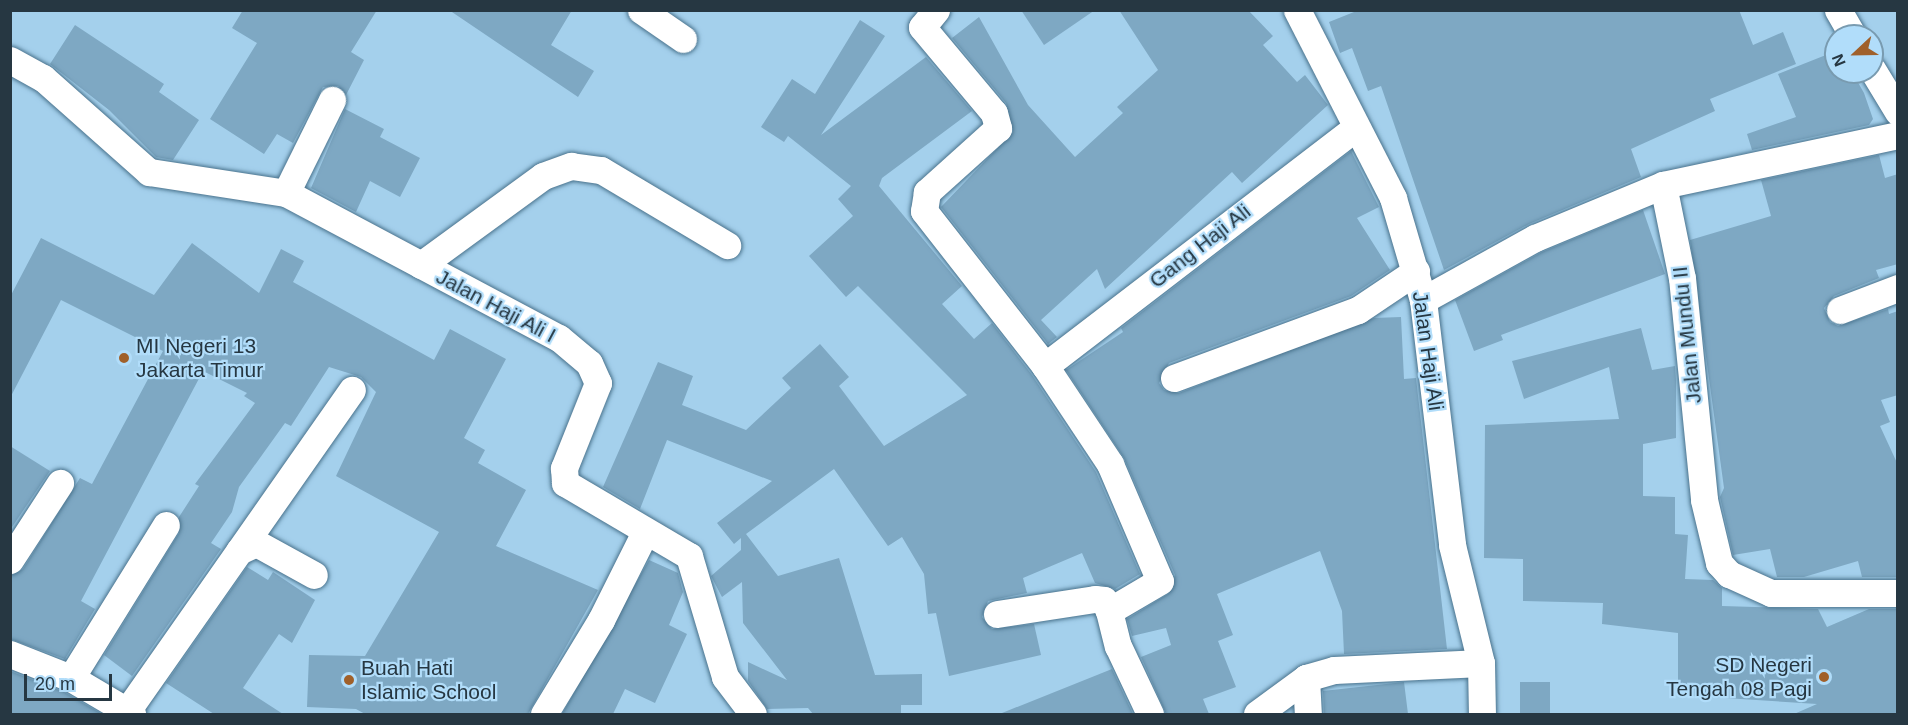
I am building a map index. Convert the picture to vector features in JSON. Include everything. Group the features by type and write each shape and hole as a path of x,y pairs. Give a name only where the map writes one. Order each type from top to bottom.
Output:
{"street":[{"path":"641,10 683,39"},
{"name":"Jalan Haji Ali","path":"1296,10 1393,198 1416,271 1423,300 1452,545 1481,663 1482,714"},
{"path":"1838,10 1846,24"},
{"path":"929,19 994,113 998,128 927,192 924,211 1045,366 1110,464 1158,571 1157,587 1109,611"},
{"name":"Jalan Haji Ali I","path":"10,60 43,78 149,172 286,193 559,338 589,363 598,383 564,468 565,483 689,556 697,569 725,677 753,714"},
{"path":"1881,84 1898,112"},
{"path":"286,193 332,100"},
{"name":"Gang Haji Ali","path":"1045,366 1356,127"},
{"path":"1423,300 1535,238 1663,185 1898,135"},
{"path":"421,265 543,176 571,166 601,170 727,245"},
{"name":"Jalan Mundu II","path":"1663,185 1682,278 1704,500 1719,563 1729,574 1771,593 1898,593"},
{"path":"1174,378 1358,310 1416,271"},
{"path":"1840,310 1898,288"},
{"path":"10,654 71,678 130,713 239,551 352,390"},
{"path":"10,560 60,483"},
{"path":"71,678 166,525"},
{"path":"544,714 602,620 645,532"},
{"path":"239,551 256,543 314,575"},
{"path":"997,614 1095,598 1104,600 1118,646 1150,714"},
{"path":"1257,714 1306,678 1360,666 1481,663"},
{"path":"1306,678 1308,714"}],"building":[{"path":"243,10 377,10 351,52 364,60 346,95 338,86 323,87 293,143 277,134 264,154 210,119 257,43 232,28"},
{"path":"449,10 572,10 551,45 594,71 578,97"},
{"path":"1021,10 1095,10 1044,45"},
{"path":"1119,10 1248,10 1273,36 1263,45 1297,82 1305,75 1328,105 1242,183 1232,172 1105,289 1097,269 1041,320 1057,337 1048,344 941,207 1013,132 1006,103 952,38 979,17 1028,105 1075,157 1123,113 1117,107 1158,70"},
{"path":"1359,10 1739,10 1753,45 1783,32 1796,64 1710,99 1715,111 1631,149 1641,177 1529,224 1444,270 1381,86 1368,91 1352,48 1340,53 1329,22"},
{"path":"860,20 885,36 821,135 926,57 972,111 882,178 879,186 962,286 942,304 974,339 992,323 1032,375 1096,472 1140,574 1115,589 1095,583 1082,553 1023,578 1027,593 988,601 982,617 992,629 1034,624 1041,655 949,676 936,613 928,614 924,574 902,537 888,546 834,469 746,534 778,576 839,558 875,675 922,674 922,705 901,705 901,714 813,714 808,708 767,709 748,681 748,662 787,680 743,623 742,582 722,597 711,576 741,550 741,538 734,544 717,523 772,481 667,440 640,509 603,487 658,362 693,376 682,405 746,430 791,388 782,378 820,344 849,377 839,386 884,446 967,395 858,286 846,297 809,256 853,216 838,199 851,186 788,136 784,142 761,127 792,79 815,94"},
{"path":"75,25 164,84 159,92 199,120 173,160 156,157 109,110 50,64"},
{"path":"1824,56 1824,84 1859,84 1873,119 1869,125 1752,150 1747,134 1796,117 1778,74"},
{"path":"345,109 384,129 380,137 420,158 400,197 370,181 356,212 311,188"},
{"path":"1351,151 1379,207 1357,218 1390,270 1351,296 1169,363 1159,383 1164,390 1179,393 1374,318 1401,317 1404,379 1416,378 1447,649 1344,654 1342,611 1320,551 1217,594 1233,635 1218,641 1236,687 1203,699 1209,714 1166,714 1141,657 1171,645 1166,628 1132,636 1127,619 1168,594 1175,575 1124,458 1066,370 1123,332 1121,328"},
{"path":"1879,155 1885,178 1898,174 1898,264 1876,270 1879,278 1834,296 1824,308 1830,322 1838,326 1888,309 1889,314 1898,311 1898,395 1881,400 1890,422 1880,426 1898,465 1898,577 1862,577 1858,561 1804,577 1777,577 1770,549 1733,555 1720,497 1724,488 1690,240 1771,216 1761,180"},
{"path":"1643,210 1665,274 1501,335 1503,340 1474,351 1455,300 1542,252"},
{"path":"41,238 154,295 192,243 259,293 281,249 304,261 293,282 434,360 450,329 506,359 464,438 485,450 478,463 526,490 496,546 598,590 528,714 365,714 356,709 307,707 309,655 365,656 439,532 336,476 376,392 361,377 329,367 291,426 285,423 239,487 232,512 211,543 221,549 132,676 104,655 179,533 179,517 199,486 195,484 255,403 244,396 247,393 203,371 81,601 95,609 65,659 10,639 10,576 23,569 80,478 92,484 163,351 61,300 10,398 10,297"},
{"path":"1641,328 1652,370 1675,366 1676,380 1676,438 1643,444 1643,496 1675,497 1675,534 1688,535 1685,579 1713,580 1722,588 1722,606 1818,609 1827,627 1869,609 1898,609 1898,714 1794,714 1817,704 1678,695 1678,633 1602,624 1603,603 1523,601 1523,559 1484,558 1485,425 1619,419 1609,367 1524,399 1512,361"},
{"path":"10,446 50,471 10,530"},
{"path":"649,560 678,573 683,592 669,625 687,634 655,703 625,689 613,714 562,714"},
{"path":"247,567 268,580 273,572 315,600 292,643 279,634 243,688 283,714 214,714 166,683"},
{"path":"1112,669 1133,714 1002,714 1002,713"},
{"path":"10,671 64,692 102,714 10,714"},
{"path":"1404,682 1408,714 1324,714 1323,691"},
{"path":"1520,682 1550,682 1550,714 1520,714"}],"place":[{"name":"MI Negeri 13 Jakarta Timur","path":"124,358"},
{"name":"SD Negeri Tengah 08 Pagi","path":"1824,677"},
{"name":"Buah Hati Islamic School","path":"349,680"}]}
